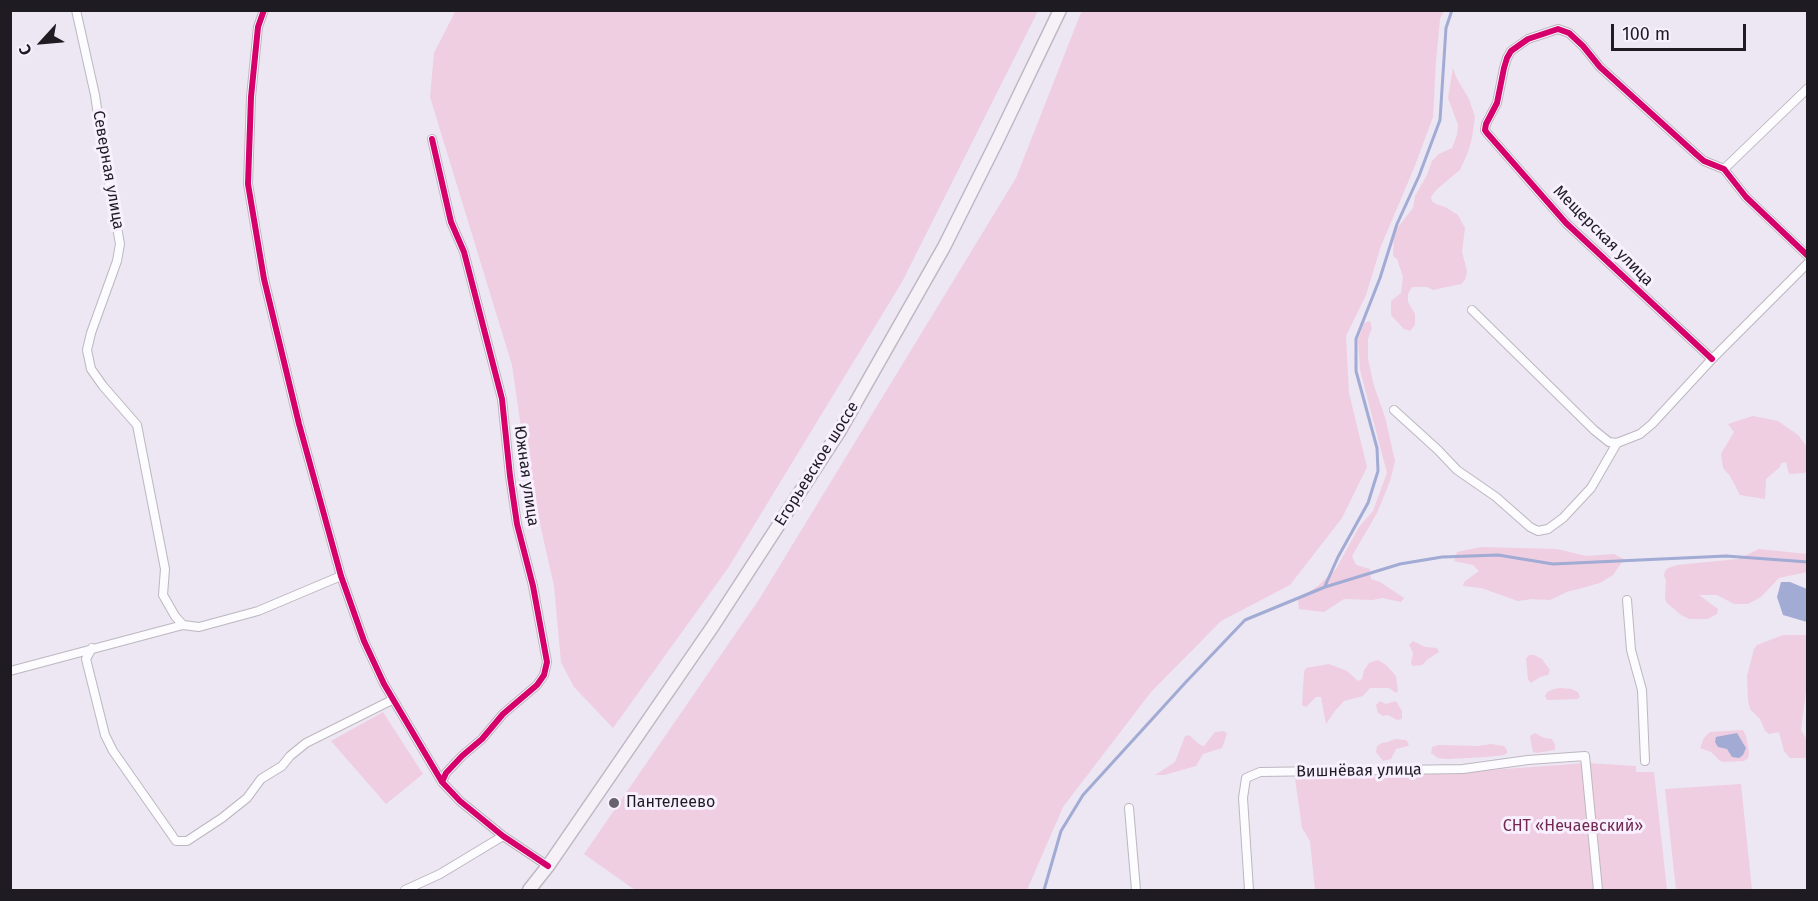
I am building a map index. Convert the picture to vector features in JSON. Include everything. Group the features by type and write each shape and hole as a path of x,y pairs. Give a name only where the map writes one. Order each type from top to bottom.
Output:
{"main road":[{"name":"Егорьевское шоссе","path":"529,891 706,635 839,432 944,247 998,141 1060,10"}],"street":[{"name":"Северная улица","path":"75,10 95,95 120,244 117,261 87,350 91,369 97,378 137,425 165,568 164,596 169,607 183,625"},
{"path":"264,10 258,27 251,97 248,184 264,279 296,413 341,576 364,641 392,700 442,782 460,801 503,836 548,866"},
{"name":"Мещерская улица","path":"1712,359 1566,223 1487,133 1486,124 1497,103 1506,58 1528,39 1558,29 1569,33 1578,40 1600,67 1697,155 1713,166 1724,169"},
{"path":"1808,88 1724,169 1746,197 1808,256"},
{"name":"Южная улица","path":"432,139 452,222 464,252 502,399 517,524 533,586 547,662 544,675 537,685 503,714 482,739 446,773 442,782"},
{"path":"1472,310 1594,430 1609,442 1617,442 1646,429 1808,263"},
{"path":"1394,410 1457,470 1496,497 1530,527 1538,531 1548,529 1563,518 1591,488 1617,442"},
{"path":"10,671 183,625 199,627 258,611 341,576"},
{"path":"1627,600 1631,650 1642,690 1645,760"},
{"path":"92,648 86,659 105,735 113,751 176,841 187,841 222,818 247,798 261,779 282,766 306,743 392,700"},
{"name":"Вишнёвая улица","path":"1249,891 1243,798 1246,778 1260,772 1463,769 1528,760 1585,756 1598,891"},
{"path":"1129,808 1136,891"},
{"path":"405,891 440,874 503,836"}],"green space":[{"path":"456,10 1038,11 902,282 728,568 613,728 574,687 561,662 554,586 526,462 512,365 430,97 434,53"},
{"path":"1082,10 1444,11 1440,19 1433,117 1381,246 1366,295 1346,336 1349,393 1367,467 1342,518 1290,585 1221,621 1151,692 1063,807 1027,890 635,890 584,854 760,598 1016,178"},
{"path":"1453,68 1469,99 1475,117 1472,138 1460,170 1431,197 1436,204 1458,215 1465,228 1462,252 1467,271 1465,280 1461,284 1433,290 1427,287 1412,287 1408,294 1408,302 1415,314 1415,325 1410,331 1404,329 1391,315 1391,301 1401,293 1403,277 1397,259 1393,256 1394,236 1413,208 1415,196 1432,161 1439,154 1452,148 1457,135 1458,125 1448,98"},
{"path":"1370,321 1372,328 1368,339 1368,359 1395,461 1390,481 1377,513 1352,556 1356,565 1370,569 1371,579 1380,582 1404,598 1401,602 1382,598 1344,599 1324,612 1299,609 1298,599 1318,586 1336,569 1359,527 1373,511 1387,473 1360,370 1358,340 1364,323"},
{"path":"1753,416 1778,421 1798,435 1807,447 1805,473 1789,474 1786,462 1781,463 1780,467 1766,479 1765,499 1740,495 1723,468 1721,454 1734,432 1728,424"},
{"path":"1481,547 1557,549 1586,556 1614,554 1624,559 1613,575 1600,583 1567,592 1550,600 1518,601 1481,588 1463,586 1464,582 1479,571 1473,565 1454,561 1457,552"},
{"path":"1759,549 1807,554 1807,572 1779,578 1761,597 1748,604 1734,604 1717,595 1699,595 1718,609 1717,614 1708,619 1689,619 1667,603 1664,576 1668,568 1677,565 1738,559"},
{"path":"1783,635 1807,635 1807,683 1801,730 1807,740 1808,757 1804,758 1790,758 1784,751 1779,732 1769,734 1765,731 1760,719 1750,709 1748,700 1747,676 1754,649 1757,645"},
{"path":"1413,641 1425,647 1437,648 1439,652 1422,665 1413,666 1411,664 1413,653 1409,645"},
{"path":"1529,655 1542,659 1550,670 1548,675 1531,683 1528,679 1526,659"},
{"path":"1378,660 1396,676 1398,691 1396,693 1389,688 1370,688 1363,696 1344,701 1326,724 1321,697 1316,697 1306,707 1302,705 1306,668 1329,664 1347,671 1358,681 1362,679 1369,663"},
{"path":"1560,688 1578,692 1580,697 1547,700 1545,696 1547,692"},
{"path":"1380,701 1386,704 1396,701 1402,711 1402,719 1397,720 1378,713 1376,705"},
{"path":"383,712 423,774 386,804 331,741"},
{"path":"1743,730 1749,752 1748,758 1744,761 1720,761 1711,752 1700,748 1704,738 1710,732"},
{"path":"1224,731 1227,734 1222,748 1203,754 1196,766 1164,775 1155,775 1175,762 1185,736 1189,735 1204,746 1215,732"},
{"path":"1535,733 1552,739 1555,750 1533,752 1530,738"},
{"path":"1395,739 1406,740 1409,744 1396,749 1391,759 1383,761 1376,752 1377,746"},
{"path":"1491,744 1504,746 1507,753 1486,757 1446,759 1438,758 1431,753 1432,747 1438,745"},
{"name":"СНТ «Нечаевский»","path":"1586,763 1636,766 1636,772 1654,772 1667,890 1315,890 1310,841 1302,828 1295,778 1491,770"},
{"path":"1741,784 1752,890 1676,890 1665,789"}],"water":[{"path":"1781,582 1790,582 1807,589 1807,622 1783,615 1777,597"},
{"path":"1737,733 1746,748 1739,758 1732,757 1727,749 1718,747 1715,742 1716,737"}],"waterway":[{"path":"1325,586 1368,503 1378,471 1377,448 1356,371 1356,339 1380,278 1397,224 1419,176 1440,120 1446,28 1452,10"},
{"path":"1044,890 1061,831 1083,795 1245,620 1325,587 1400,564 1442,557 1498,555 1553,564 1726,556 1808,562"}],"cycle path":[{"path":"264,10 258,27 251,97 248,184 264,279 299,424 341,576 364,641 384,684 442,782 460,801 503,836 548,866"},
{"path":"1712,359 1566,223 1485,130 1497,103 1504,68 1511,51 1528,39 1558,29 1569,33 1600,67 1697,155 1704,161 1724,169 1746,197 1808,256"},
{"path":"432,139 451,222 464,252 502,399 517,524 533,586 547,662 544,675 537,685 503,714 482,739 446,773 442,782"}],"place":[{"name":"Пантелеево","path":"614,803"}]}
